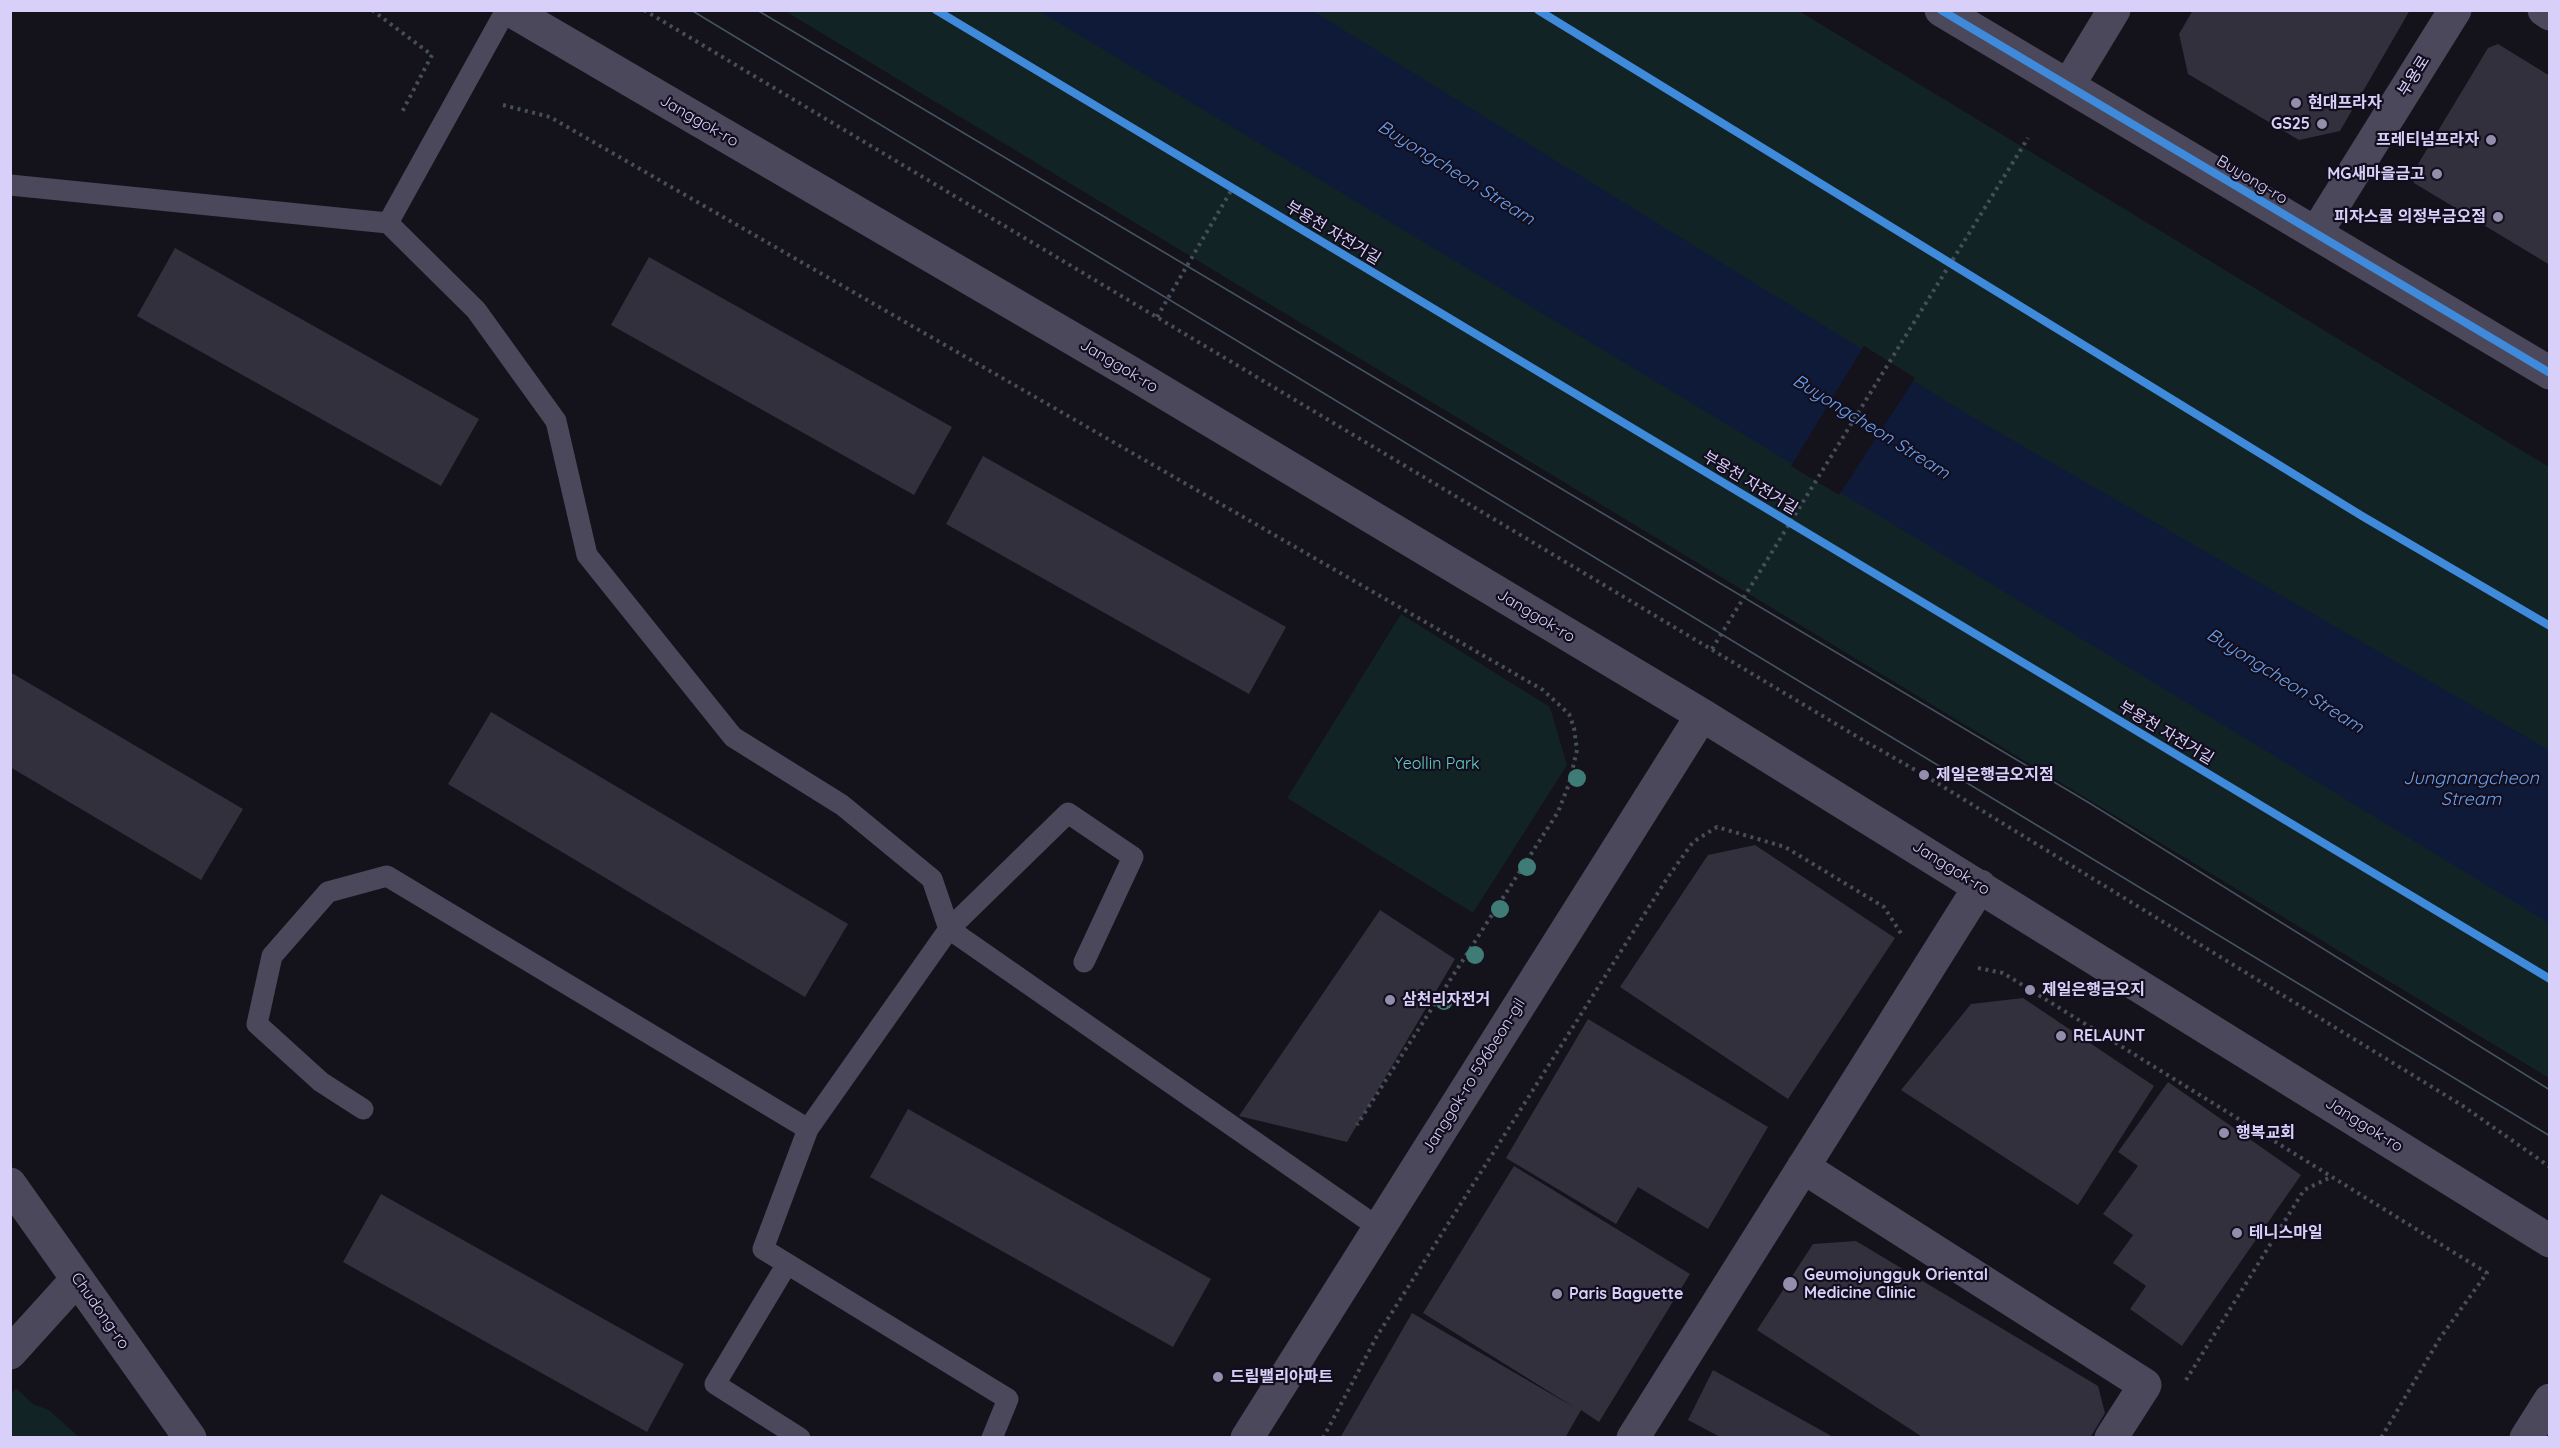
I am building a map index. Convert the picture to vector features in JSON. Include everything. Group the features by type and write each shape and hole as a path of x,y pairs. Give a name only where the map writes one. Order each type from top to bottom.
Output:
{"street":[{"name":"Janggok-ro","path":"508,10 1128,371 1701,715 2550,1241"},
{"name":"Buyong-ro","path":"1941,10 2550,373"},
{"path":"2068,86 2114,10"},
{"name":"부용로","path":"2316,233 2455,10"},
{"path":"2544,10 2550,14"},
{"name":"Janggok-ro 596beon-gil","path":"1248,1437 1701,715"},
{"path":"1633,1437 1980,886"},
{"path":"1803,1167 2145,1385 2111,1437"},
{"name":"Chudong-ro","path":"10,1184 190,1437"},
{"path":"10,1353 77,1279"},
{"path":"2526,1437 2550,1400"}],"lane":[{"path":"388,223 508,10"},
{"path":"10,185 388,223 476,310 556,420 587,555 733,737 842,805 932,879 949,928 1379,1228"},
{"path":"992,1437 1008,1399 763,1249 808,1129 949,928 1068,813 1133,857 1084,962"},
{"path":"363,1109 321,1082 257,1024 272,956 328,892 387,876 808,1129"},
{"path":"787,1264 715,1384 800,1437"}],"path":[{"path":"372,10 432,55 402,112"},
{"path":"644,10 1934,781 2463,1106 2550,1167"},
{"path":"503,105 550,117 1543,690 1569,714 1574,728 1577,750 1569,784 1558,812 1357,1125"},
{"path":"1094,105 1105,109 1114,117"},
{"path":"1712,648 2028,138"},
{"path":"1222,183 1242,195"},
{"path":"1156,317 1232,189"},
{"path":"1945,260 1955,266"},
{"path":"1323,1437 1383,1326 1661,887 1693,842 1717,827 1785,847 1884,907 1907,943"},
{"path":"1974,967 2003,973 2487,1273 2440,1338 2381,1437"},
{"path":"2181,1388 2304,1190 2332,1177"}],"green space":[{"path":"785,11 1799,11 2549,467 2549,1078"},
{"name":"Yeollin Park","path":"1401,614 1550,707 1567,765 1473,913 1287,798"},
{"path":"16,1388 33,1404 49,1410 79,1437 11,1437 11,1395"}],"water":[{"name":"Jungnangcheon Stream","path":"1039,11 1313,11 1964,412 2549,750 2549,923 1886,520"}],"pier":[{"path":"1864,346 1915,378 1839,495 1791,466"}],"building":[{"name":"현대프라자","path":"2193,10 2410,10 2340,131 2299,140 2188,74 2179,34"},
{"name":"프레티넘프라자","path":"2498,44 2550,76 2550,265 2414,183 2412,174 2488,48"},
{"path":"175,248 479,419 441,486 137,316"},
{"path":"649,257 952,427 914,495 611,325"},
{"path":"983,456 1286,627 1249,694 946,524"},
{"path":"10,672 243,809 201,880 10,767"},
{"path":"491,712 848,924 805,997 448,784"},
{"path":"1755,845 1895,938 1788,1099 1620,987 1708,855"},
{"path":"1380,910 1455,959 1347,1142 1239,1116"},
{"path":"2023,998 2154,1086 2078,1205 1901,1090 1971,1004"},
{"path":"1588,1019 1768,1127 1708,1229 1638,1187 1616,1224 1506,1158"},
{"path":"2168,1082 2301,1175 2182,1346 2130,1309 2146,1286 2113,1263 2133,1235 2103,1214 2138,1166 2118,1152"},
{"path":"908,1109 1211,1279 1173,1347 870,1177"},
{"name":"Paris Baguette","path":"1514,1166 1690,1274 1599,1422 1581,1410 1565,1438 1340,1438 1412,1313 1577,1409 1423,1313"},
{"path":"381,1194 684,1364 647,1432 343,1262"},
{"path":"1856,1241 2098,1386 2105,1413 2090,1438 1924,1438 1757,1330 1813,1244"},
{"path":"1713,1370 1835,1438 1722,1438 1688,1420"}],"tram line":[{"path":"691,10 2550,1136"},
{"path":"757,10 2091,804 2550,1090"}],"cycle path":[{"name":"부용천 자전거길","path":"936,10 2550,979"},
{"path":"1538,10 2362,516 2550,626"},
{"path":"1941,10 2550,373"}],"place":[{"name":"현대프라자","path":"2296,103"},
{"name":"GS25","path":"2322,124"},
{"name":"프레티넘프라자","path":"2491,140"},
{"name":"MG새마을금고","path":"2437,174"},
{"name":"피자스쿨 의정부금오점","path":"2498,217"},
{"name":"제일은행금오지점","path":"1924,775"},
{"name":"제일은행금오지","path":"2030,990"},
{"name":"삼천리자전거","path":"1390,1000"},
{"name":"RELAUNT","path":"2061,1036"},
{"name":"행복교회","path":"2224,1133"},
{"name":"테니스마일","path":"2237,1233"},
{"name":"Geumojungguk Oriental Medicine Clinic","path":"1790,1284"},
{"name":"Paris Baguette","path":"1557,1294"},
{"name":"드림밸리아파트","path":"1218,1377"}],"water label":[{"name":"Buyongcheon Stream","path":"1456,173"},
{"name":"Buyongcheon Stream","path":"1871,427"},
{"name":"Buyongcheon Stream","path":"2285,681"}]}
